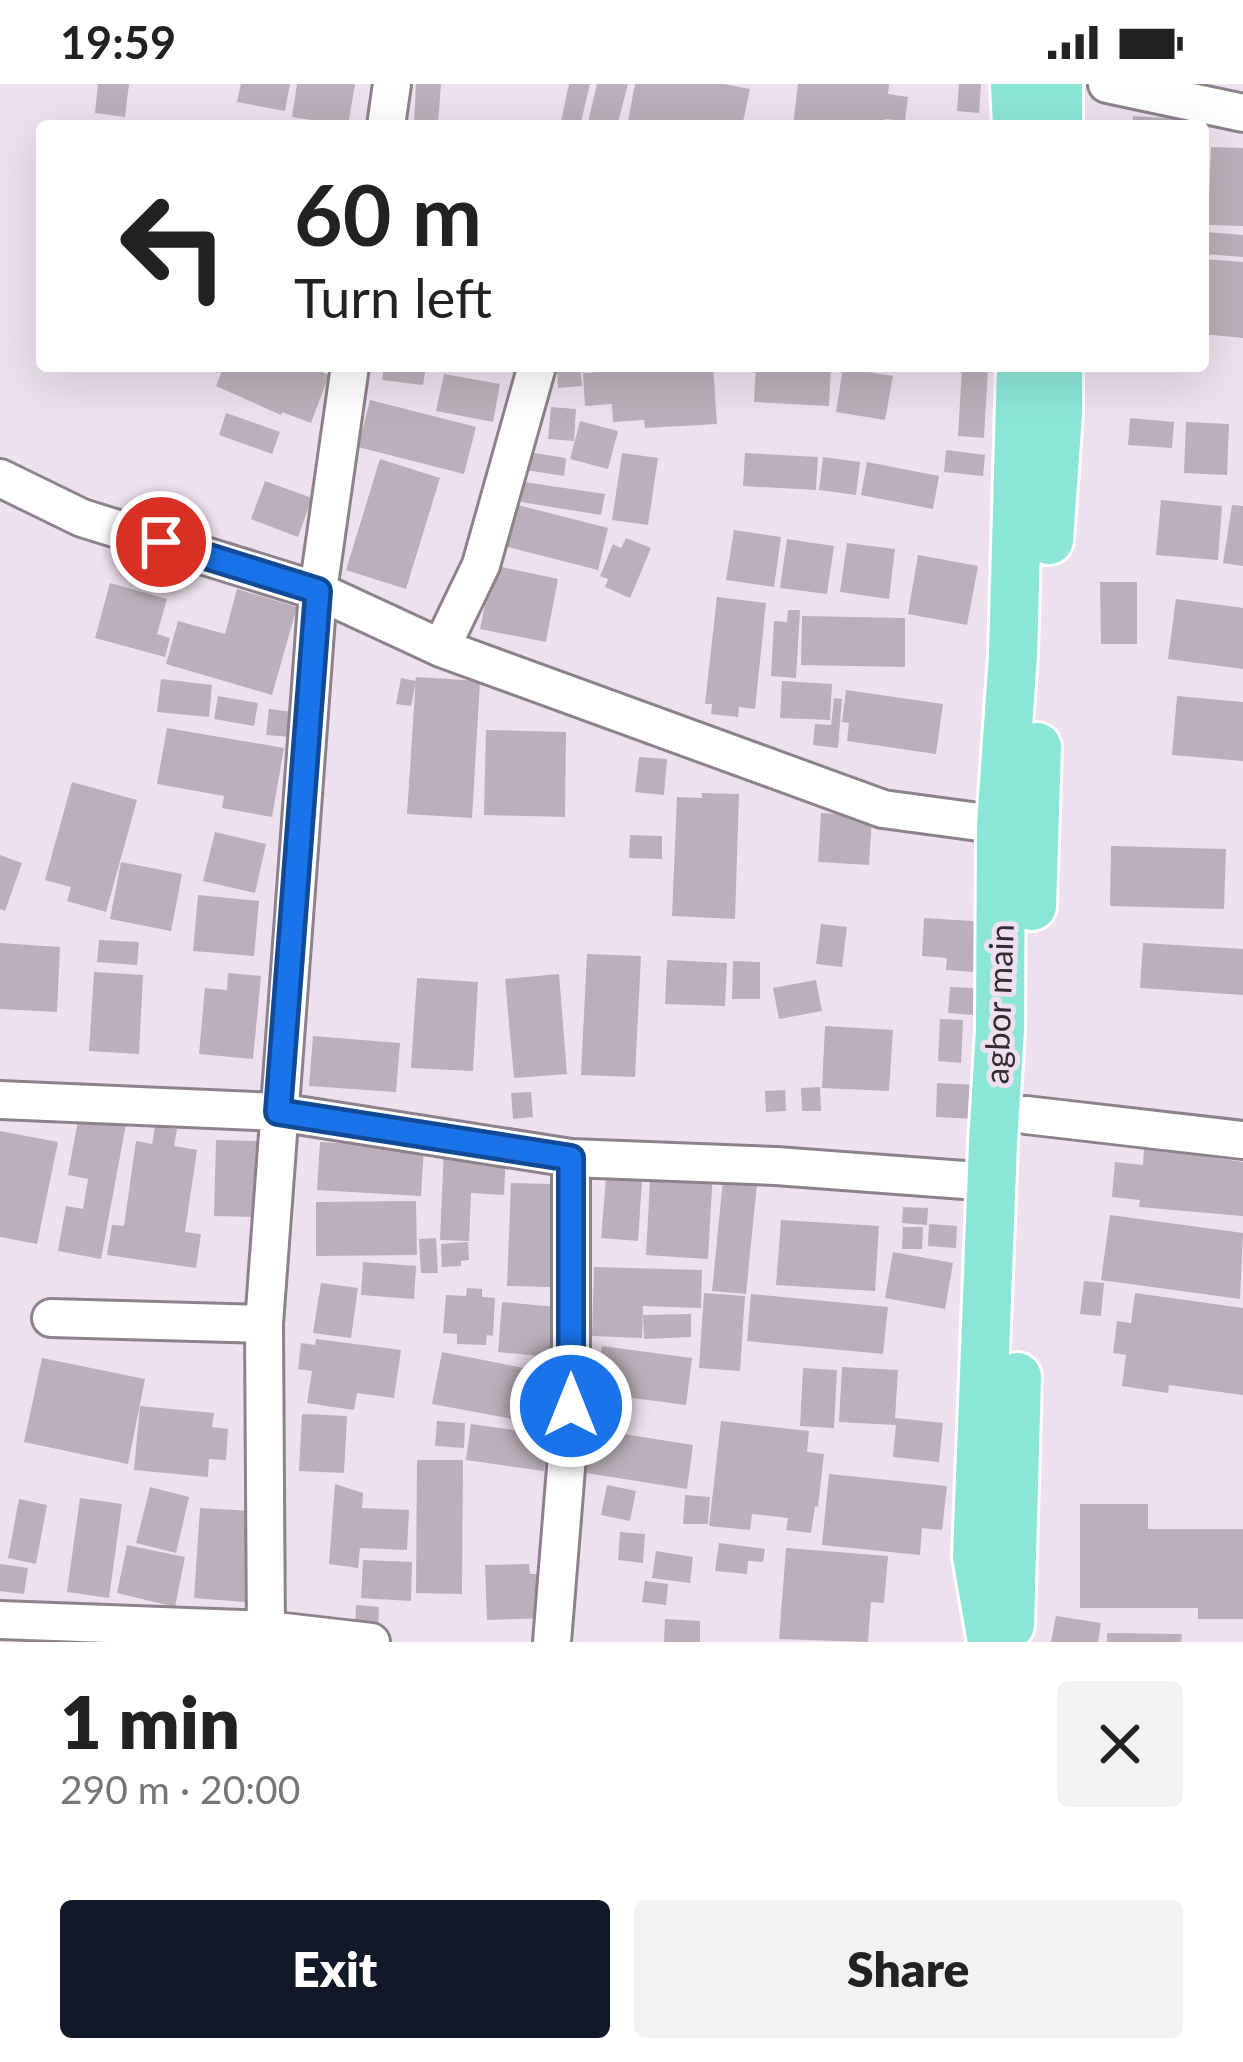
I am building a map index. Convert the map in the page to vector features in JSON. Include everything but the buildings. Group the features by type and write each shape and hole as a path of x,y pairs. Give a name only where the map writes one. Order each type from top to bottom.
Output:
{"main road":[{"path":"1015,84 1018,120"},
{"path":"1058,84 1058,120"},
{"name":"agbor main","path":"992,1642 977,1556 1021,372"},
{"name":"agbor main","path":"1009,1642 1040,669 1058,372"}],"street":[{"path":"387,120 392,84"},
{"path":"1107,84 1243,113"},
{"path":"267,1636 264,1324 318,591 349,372"},
{"path":"441,647 481,566 535,372"},
{"path":"0,478 82,518 318,591 441,647 884,809 1001,825"},
{"path":"0,1100 278,1112 571,1158 776,1166 992,1182"},
{"path":"1026,1115 1243,1140"},
{"path":"552,1642 571,1406 571,1158"},
{"path":"51,1318 264,1324"},
{"path":"0,1619 371,1642"}],"route":[{"path":"161,542 318,591 278,1112 571,1158 571,1406"}]}
